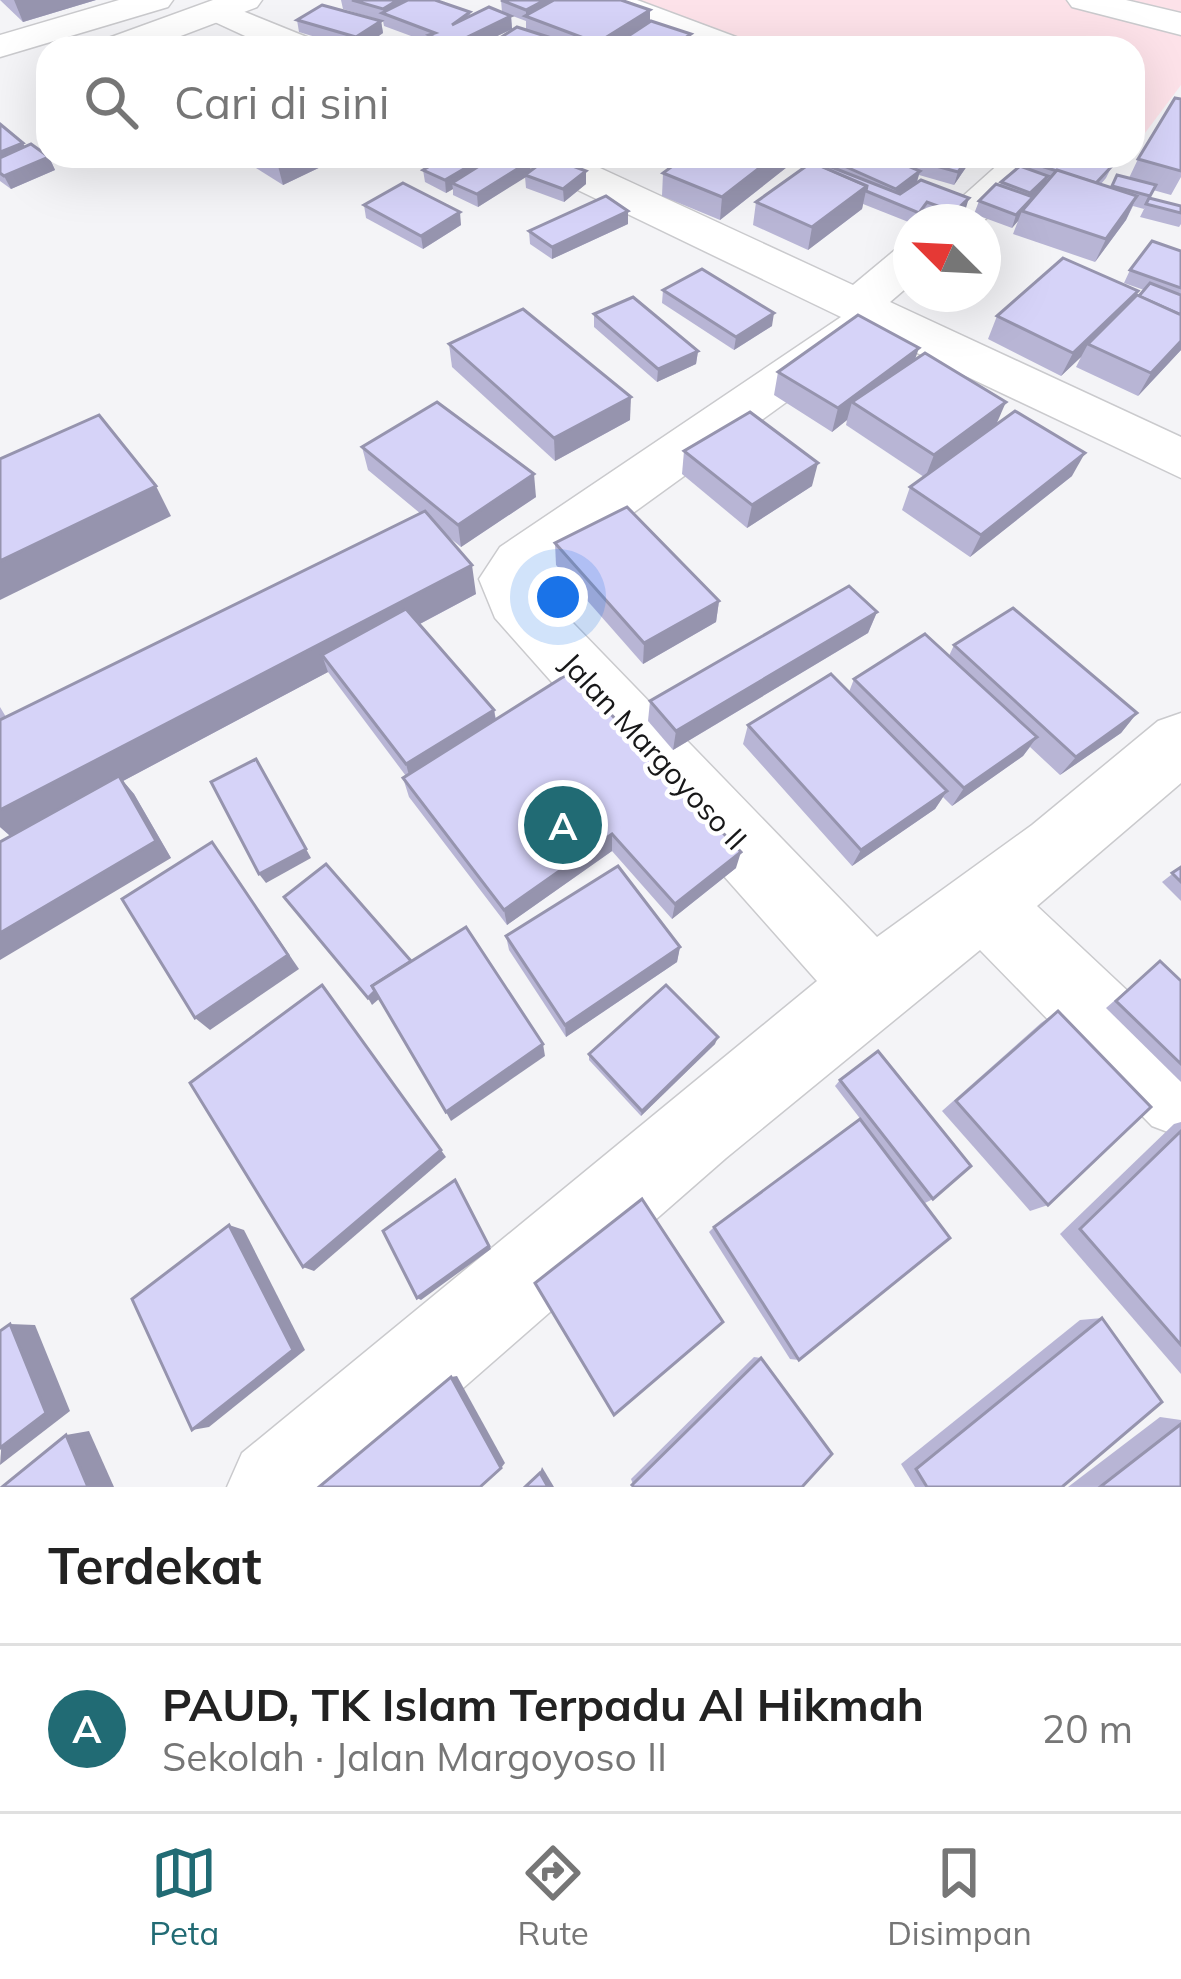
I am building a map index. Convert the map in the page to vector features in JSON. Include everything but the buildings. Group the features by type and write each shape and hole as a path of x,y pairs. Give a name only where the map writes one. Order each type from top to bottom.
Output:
{"main road":[{"path":"606,0 698,36"},
{"path":"1084,0 1181,24"},
{"path":"0,46 148,1"},
{"path":"149,36 231,6 281,36"},
{"path":"658,36 674,27"},
{"path":"566,168 1181,459"},
{"path":"977,204 1019,168"},
{"path":"867,310 893,280"},
{"name":"Jalan Margoyoso II","path":"867,310 520,562 509,580 516,602 872,986"},
{"path":"276,1487 700,1125 872,986 985,905 1181,741"},
{"path":"985,905 1181,1097"}],"shaded area":[{"path":"621,0 1181,0 1181,85 1145,133 1145,36 715,36"}],"place":[{"name":"PAUD, TK Islam Terpadu Al Hikmah","path":"563,825"}]}
